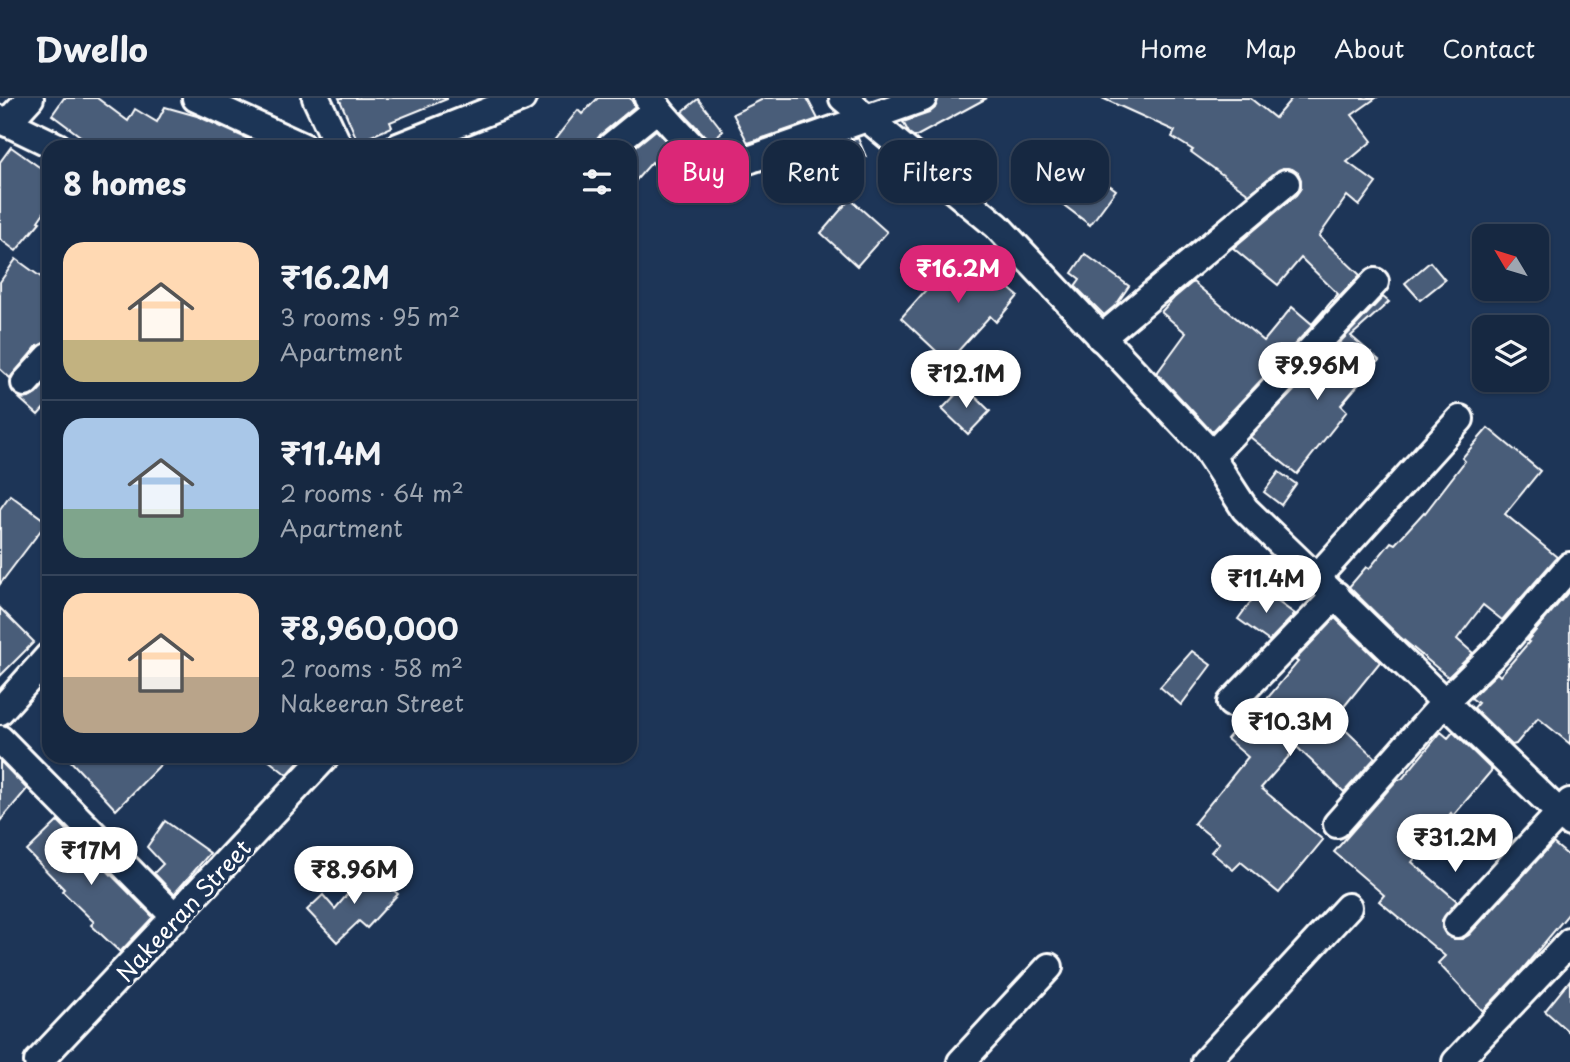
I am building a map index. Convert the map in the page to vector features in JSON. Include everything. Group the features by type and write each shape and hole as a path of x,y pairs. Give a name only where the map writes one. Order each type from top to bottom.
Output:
{"street":[{"path":"30,98 4,121 43,140"},
{"path":"196,98 289,140"},
{"path":"316,98 336,140"},
{"path":"416,140 522,98"},
{"path":"843,98 997,226 1204,446 1245,509 1567,813 1457,924"},
{"path":"617,140 653,103 702,155 716,163 731,164 923,98"},
{"path":"1101,338 1286,183"},
{"path":"1211,456 1375,282"},
{"path":"25,383 42,365"},
{"path":"1317,577 1461,419"},
{"path":"1337,824 1446,701 1496,652 1570,566"},
{"path":"1231,703 1336,595"},
{"path":"0,711 42,664"},
{"path":"0,739 176,918"},
{"name":"Nakeeran Street","path":"38,1062 320,763"},
{"path":"1205,1062 1348,906"},
{"path":"1456,1062 1570,942"},
{"path":"961,1062 1049,967"}],"building":[{"path":"64,98 97,98 128,121 135,109 157,122 165,107 197,116 250,140 86,140 52,115"},
{"path":"339,98 447,98 390,122 392,127 357,140"},
{"path":"598,98 630,98 635,106 600,135 598,140 554,140 578,110 582,114"},
{"path":"765,98 807,98 818,119 749,143 733,114"},
{"path":"938,98 987,98 915,137 909,133 903,122 929,113 935,108"},
{"path":"1102,98 1250,98 1275,118 1292,98 1376,98 1352,115 1372,141 1347,162 1376,183 1359,206 1347,196 1319,236 1360,275 1212,432 1157,373 1186,333 1161,312 1193,282 1264,341 1292,307 1312,324 1338,294 1301,258 1278,285 1233,248 1296,195 1301,188 1301,180 1298,173 1292,169 1283,168 1249,194 1172,137 1175,131"},
{"path":"698,99 723,131 709,140 682,112"},
{"path":"656,130 666,140 658,140 658,169 652,162 637,179 637,145"},
{"path":"11,147 42,169 40,222 16,251 0,239 0,162"},
{"path":"1109,185 1116,190 1109,199"},
{"path":"847,203 854,203 887,232 857,266 821,233"},
{"path":"1061,203 1106,203 1090,225"},
{"path":"962,249 1018,296 996,322 990,316 948,362 901,318"},
{"path":"1085,254 1129,286 1116,305 1104,315 1075,286 1080,279 1072,273"},
{"path":"16,259 42,278 42,344 37,346 10,378 0,369 0,282"},
{"path":"1430,262 1445,280 1420,300 1405,283"},
{"path":"1383,297 1389,302 1351,336 1379,360 1341,405 1347,411 1297,474 1250,437"},
{"path":"964,386 990,411 968,434 942,409"},
{"path":"42,388 42,410 38,415 20,399 36,394"},
{"path":"1488,428 1540,471 1505,514 1557,557 1502,620 1483,605 1457,639 1473,653 1448,677 1400,637 1349,587 1366,567 1369,569 1391,542 1395,544 1425,513 1465,461 1462,458"},
{"path":"1279,472 1296,484 1281,505 1264,492"},
{"path":"10,495 42,518 42,529 0,584 0,509"},
{"path":"1260,589 1295,614 1269,641 1238,619"},
{"path":"1570,590 1570,744 1538,718 1516,744 1512,745 1474,708 1478,703 1471,698 1497,673 1500,676"},
{"path":"0,608 34,642 0,676"},
{"path":"1335,618 1380,662 1334,719 1375,758 1344,792 1297,747 1261,788 1323,840 1279,893 1241,862 1233,870 1211,852 1219,843 1194,823 1248,757 1227,739 1252,709 1255,713 1298,662 1295,660"},
{"path":"1192,651 1211,665 1181,705 1160,687"},
{"path":"1441,732 1448,738 1453,732 1492,770 1453,816 1451,813 1412,862 1457,901 1442,920 1446,935 1462,939 1469,935 1553,843 1570,857 1570,912 1521,971 1483,1011 1438,963 1445,956 1379,901 1384,895 1334,852 1397,780 1402,779"},
{"path":"0,761 27,789 0,821"},
{"path":"72,763 162,763 116,810"},
{"path":"272,763 298,763 287,775"},
{"path":"58,821 153,917 120,952 91,925 94,922 27,851"},
{"path":"165,821 210,853 174,894 154,873 163,864 147,847"},
{"path":"369,869 398,894 367,928 359,921 337,942 307,910 323,895 335,909"},
{"path":"1570,980 1570,1033 1545,1011"}]}
